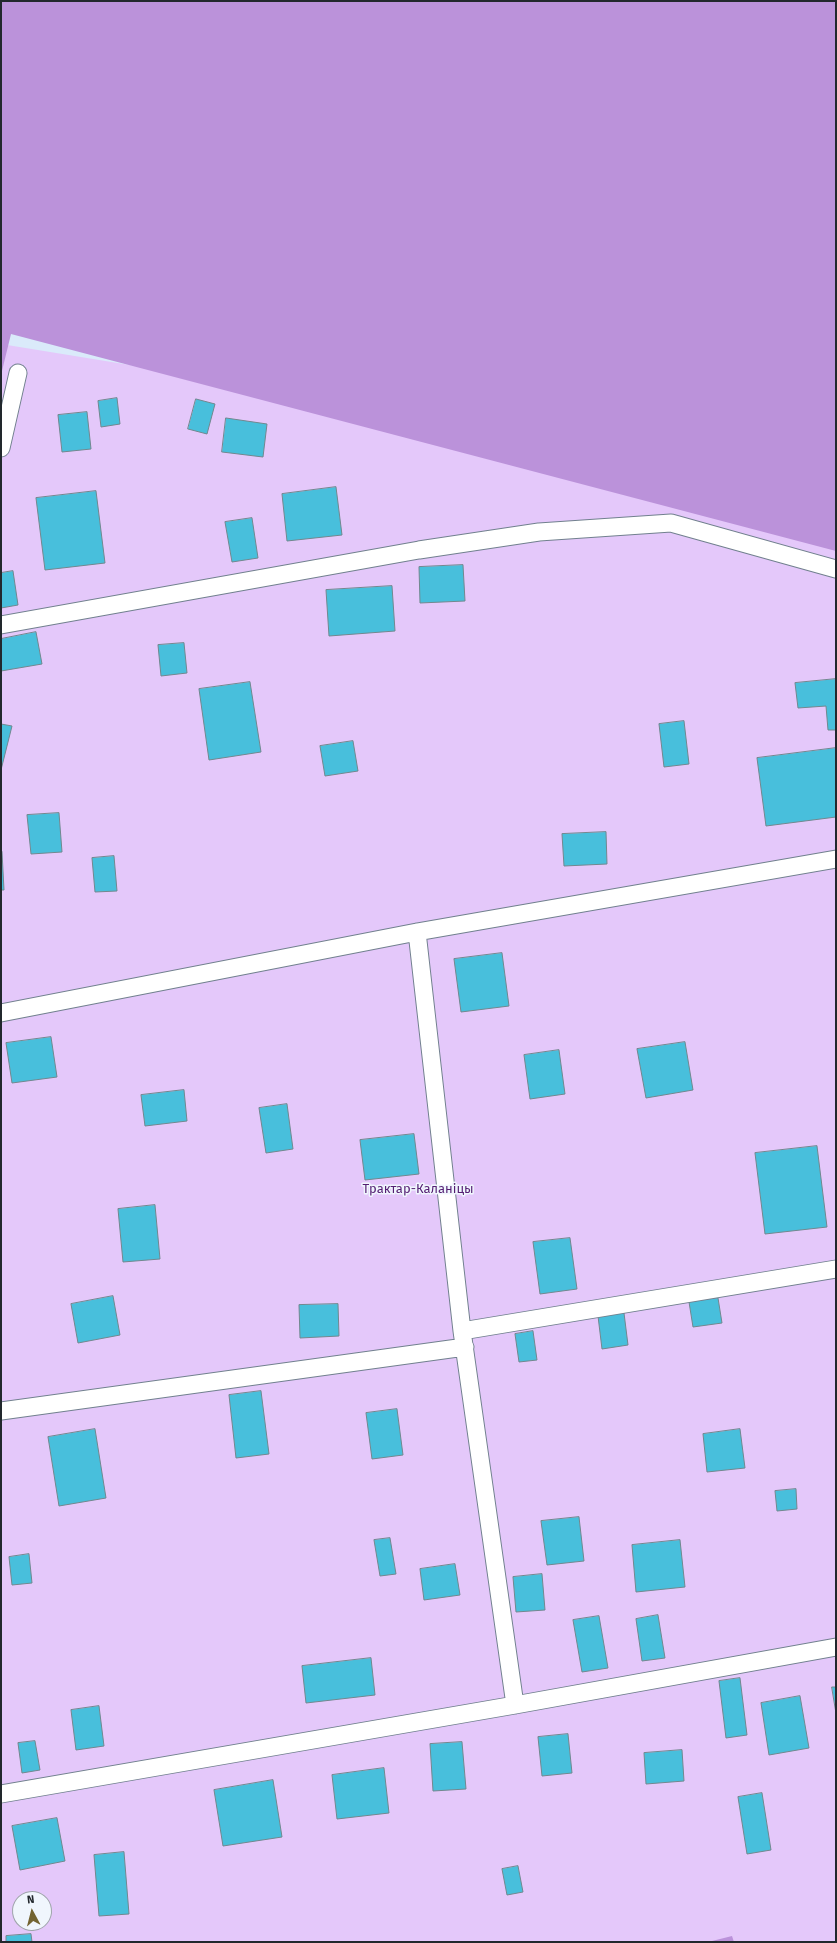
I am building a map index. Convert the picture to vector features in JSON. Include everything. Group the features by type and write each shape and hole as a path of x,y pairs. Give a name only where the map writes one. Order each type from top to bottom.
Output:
{"lane":[{"path":"1,448 18,373"},
{"path":"1,626 419,550 539,532 671,523 836,569"},
{"path":"1,1013 417,932 836,858"},
{"path":"417,932 464,1339 515,1705"},
{"path":"1,1411 464,1339 836,1269"},
{"path":"1,1794 515,1705 836,1647"}],"green space":[{"name":"Трактар-Каланіцы","path":"1,344 836,480 836,1942 1,1942"}],"shaded area":[{"path":"1,1 836,1 836,551 11,334 1,375"},
{"path":"732,1936 734,1942 708,1942"}],"building":[{"path":"117,398 120,424 101,427 98,401"},
{"path":"196,399 215,404 207,434 188,429"},
{"path":"87,412 91,449 62,452 58,415"},
{"path":"226,418 267,424 263,457 222,452"},
{"path":"336,487 342,535 287,541 282,494"},
{"path":"96,491 105,563 45,570 36,498"},
{"path":"252,518 258,558 232,562 225,522"},
{"path":"463,565 465,601 420,603 419,567"},
{"path":"13,571 18,605 1,608 1,573"},
{"path":"392,586 395,631 329,636 326,590"},
{"path":"36,632 42,664 1,671 1,639"},
{"path":"184,643 187,673 161,676 158,645"},
{"path":"836,679 836,730 828,730 826,706 798,708 795,683"},
{"path":"250,682 261,752 209,760 199,689"},
{"path":"684,721 689,764 664,767 659,724"},
{"path":"1,724 12,726 1,770"},
{"path":"353,741 358,771 325,776 320,746"},
{"path":"836,748 836,817 766,826 757,758"},
{"path":"59,813 62,852 31,854 27,815"},
{"path":"606,832 607,864 564,866 562,834"},
{"path":"2,852 4,890 1,890"},
{"path":"114,856 117,891 95,892 92,858"},
{"path":"502,953 509,1006 461,1012 454,959"},
{"path":"51,1037 57,1077 12,1083 6,1043"},
{"path":"685,1042 693,1090 646,1098 637,1049"},
{"path":"559,1050 565,1094 530,1099 524,1055"},
{"path":"184,1090 187,1121 145,1126 141,1095"},
{"path":"287,1104 293,1149 266,1153 259,1108"},
{"path":"414,1134 419,1174 365,1180 360,1140"},
{"path":"817,1146 827,1227 765,1234 755,1153"},
{"path":"155,1205 160,1259 123,1262 118,1209"},
{"path":"570,1238 577,1289 540,1294 533,1242"},
{"path":"113,1296 120,1335 78,1343 71,1304"},
{"path":"718,1298 722,1323 693,1327 689,1302"},
{"path":"338,1304 339,1336 300,1338 299,1305"},
{"path":"624,1313 628,1345 602,1349 598,1316"},
{"path":"533,1331 537,1360 519,1362 515,1334"},
{"path":"261,1391 269,1454 236,1458 229,1395"},
{"path":"397,1409 403,1455 372,1459 366,1413"},
{"path":"95,1429 106,1498 59,1506 48,1437"},
{"path":"740,1429 745,1468 707,1472 703,1434"},
{"path":"796,1489 797,1509 777,1511 775,1491"},
{"path":"579,1517 584,1561 547,1565 541,1521"},
{"path":"390,1538 396,1574 380,1576 374,1540"},
{"path":"680,1540 685,1587 636,1592 632,1545"},
{"path":"29,1554 32,1583 12,1585 9,1557"},
{"path":"455,1564 460,1595 424,1600 420,1569"},
{"path":"542,1574 545,1610 516,1612 513,1577"},
{"path":"658,1615 665,1658 642,1661 636,1619"},
{"path":"599,1616 608,1668 582,1672 573,1620"},
{"path":"371,1658 375,1695 306,1703 302,1666"},
{"path":"740,1678 747,1735 726,1738 719,1681"},
{"path":"832,1687 836,1687 836,1713"},
{"path":"800,1696 809,1748 769,1755 761,1703"},
{"path":"99,1706 104,1746 76,1750 71,1710"},
{"path":"568,1734 572,1773 542,1776 538,1737"},
{"path":"35,1741 40,1770 22,1773 18,1743"},
{"path":"462,1742 466,1789 433,1791 430,1744"},
{"path":"682,1750 684,1781 646,1784 644,1753"},
{"path":"384,1768 389,1813 337,1819 332,1775"},
{"path":"273,1780 282,1837 223,1846 214,1790"},
{"path":"762,1793 771,1850 747,1854 738,1797"},
{"path":"57,1818 65,1861 20,1870 12,1826"},
{"path":"124,1852 129,1914 99,1916 94,1855"},
{"path":"518,1866 523,1892 507,1895 502,1869"},
{"path":"31,1934 32,1942 6,1942 6,1936"}]}
